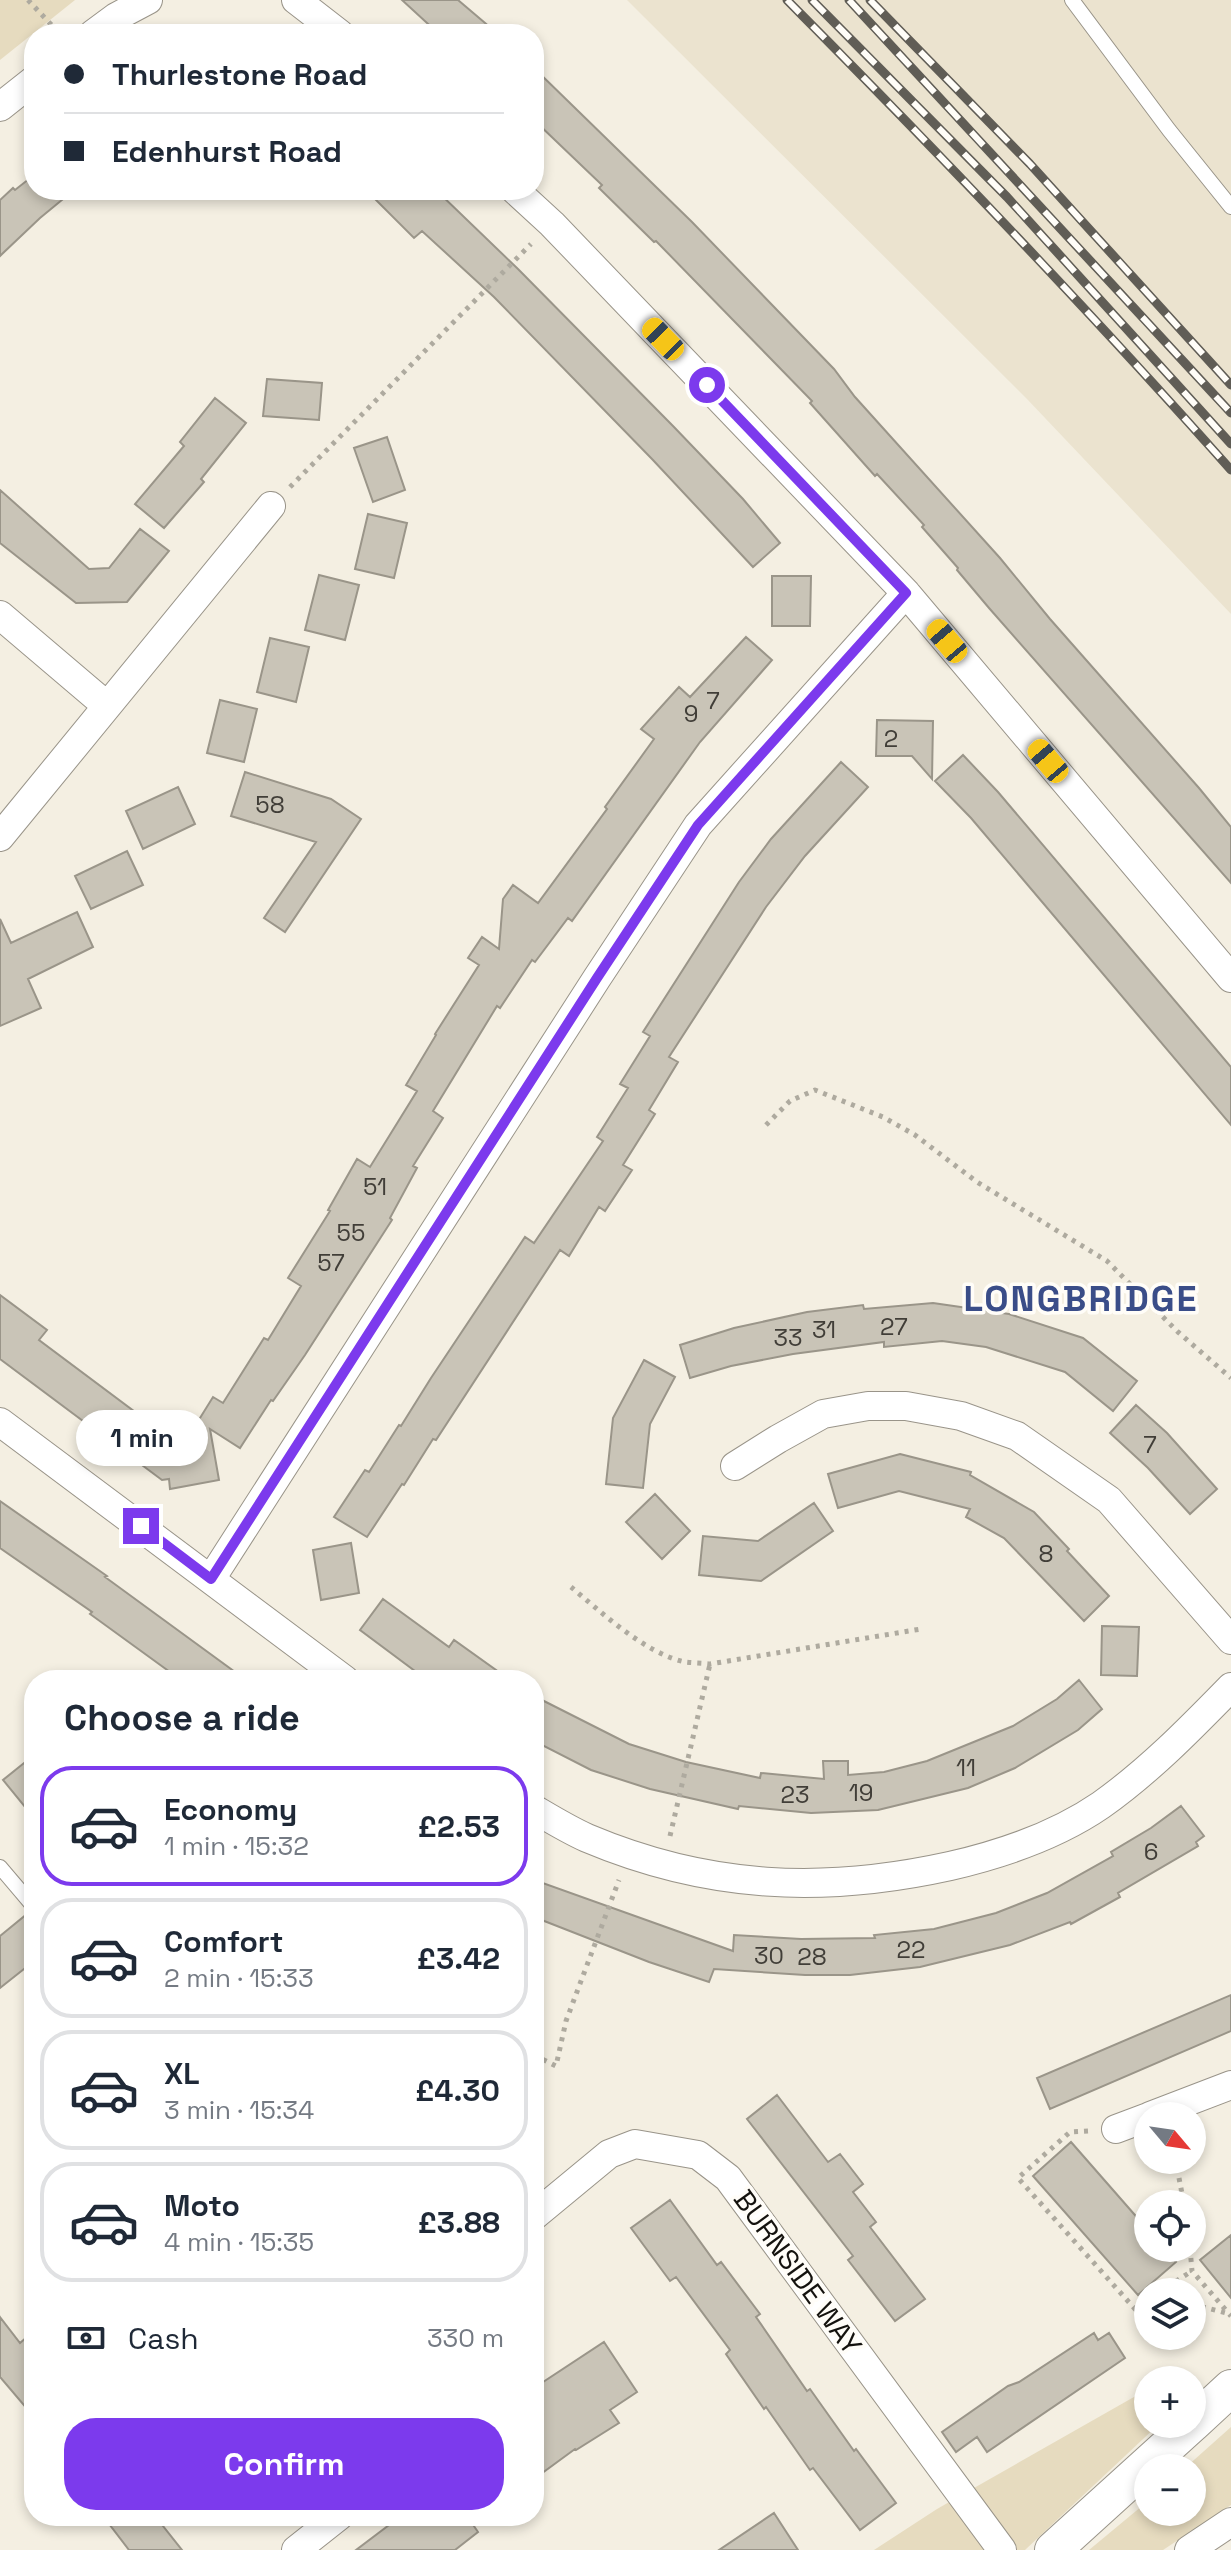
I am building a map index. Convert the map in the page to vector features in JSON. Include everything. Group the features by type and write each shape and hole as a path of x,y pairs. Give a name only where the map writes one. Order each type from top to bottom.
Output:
{"street":[{"path":"107,24 148,0"},
{"path":"296,0 327,24"},
{"path":"0,107 24,88"},
{"path":"526,200 906,593 1231,978"},
{"path":"0,837 271,506"},
{"path":"211,1579 698,825 906,593"},
{"path":"0,615 107,706"},
{"path":"735,1466 823,1414 868,1406 906,1406 961,1416 1017,1436 1109,1500 1231,1640"},
{"path":"0,1422 332,1670"},
{"path":"544,1815 585,1838 703,1875 746,1880 838,1883 890,1878 1020,1847 1099,1807 1158,1760 1231,1687"},
{"path":"1186,2102 1231,2085"},
{"path":"1116,2129 1134,2122"},
{"name":"BURNSIDE WAY","path":"544,2208 609,2154 635,2144 698,2155 728,2178 1002,2550"},
{"path":"1206,2411 1231,2388"},
{"path":"1053,2550 1177,2438"},
{"path":"1189,2550 1231,2522"},
{"path":"296,2550 326,2526"}],"lane":[{"path":"1072,0 1231,207"},
{"path":"0,1867 24,1895"}],"path":[{"path":"28,0 51,24"},
{"path":"271,506 552,224"},
{"path":"766,1125 790,1101 815,1090 883,1117 915,1135 977,1182 1107,1261 1178,1332 1231,1378"},
{"path":"571,1587 608,1618 651,1647 682,1661 710,1664 921,1629"},
{"path":"663,1864 710,1664"},
{"path":"544,2060 556,2066 566,2021 629,1853"},
{"path":"1116,2129 1070,2132 1018,2178 1134,2308"},
{"path":"1179,2178 1181,2190"},
{"path":"1191,2262 1192,2271 1230,2314"},
{"path":"1181,2278 1192,2271"},
{"path":"1206,2308 1230,2314"}],"shaded area":[{"path":"0,0 75,0 45,24 24,24 24,41 0,60"},
{"path":"627,0 1231,0 1231,614 1027,399"},
{"path":"1134,2397 1134,2438 1144,2438 1025,2550 874,2550 937,2509"},
{"path":"1231,2427 1231,2505 1206,2522 1206,2454 1201,2454"},
{"path":"1134,2513 1134,2526 1199,2526 1163,2550 1089,2550"}],"building":[{"path":"402,0 458,0 486,24 428,24"},
{"path":"544,78 692,222 834,369 855,397 1000,558 1199,788 1231,827 1231,883 989,608 922,527 924,525 877,474 875,476 810,403 812,401 656,241 599,188 602,185 544,130"},
{"path":"24,183 24,200 62,200 0,256 0,200 13,188 15,190"},
{"path":"376,200 446,200 673,426 780,543 753,567 494,297 422,231 414,238"},
{"path":"267,379 322,383 319,420 263,416"},
{"path":"215,398 246,423 201,479 204,482 164,528 135,504 184,446 180,442"},
{"path":"387,437 405,490 373,502 354,448"},
{"path":"0,490 89,569 109,568 140,529 169,551 127,602 76,603 0,543"},
{"path":"368,514 407,523 394,578 355,569"},
{"path":"319,575 359,585 345,640 305,630"},
{"path":"772,576 811,576 810,626 772,626"},
{"path":"746,637 772,660 700,742 572,921 568,918 535,962 532,960 500,1008 497,1006 433,1111 443,1118 413,1166 417,1168 390,1218 392,1220 305,1355 240,1448 210,1429 219,1480 170,1489 169,1479 162,1480 0,1359 0,1295 47,1330 39,1340 182,1447 213,1397 223,1403 264,1338 268,1340 301,1286 288,1278 330,1211 357,1159 370,1167 417,1091 406,1085 479,965 468,958 482,937 499,949 503,899 513,885 538,903 654,739 641,729 679,687 690,697"},
{"path":"270,638 309,647 296,702 257,692"},
{"path":"220,700 257,709 244,762 207,753"},
{"path":"877,720 933,721 932,779 912,756 876,756"},
{"path":"963,755 998,792 1231,1067 1231,1125 971,818 935,781"},
{"path":"841,762 868,787 805,856 766,907 669,1057 678,1062 649,1110 655,1114 623,1165 632,1170 605,1211 599,1207 569,1256 560,1250 436,1440 433,1439 367,1537 334,1517 365,1470 369,1472 401,1426 525,1237 534,1243 603,1141 597,1137 628,1088 620,1084 650,1036 643,1032 739,882 771,839"},
{"path":"245,772 331,799 361,819 285,932 264,918 316,842 231,816"},
{"path":"178,787 195,824 143,849 126,811"},
{"path":"127,851 143,885 91,909 75,876"},
{"path":"77,912 93,947 28,979 41,1008 0,1026 0,919 11,943"},
{"path":"933,1303 1009,1314 1083,1338 1137,1381 1113,1411 1065,1372 986,1347 942,1341 884,1347 884,1342 793,1354 690,1378 680,1345 734,1328 807,1312 863,1305 864,1309"},
{"path":"644,1360 675,1377 650,1424 643,1488 606,1484 613,1418"},
{"path":"1136,1405 1167,1433 1217,1489 1190,1514 1148,1468 1110,1433"},
{"path":"900,1454 971,1472 970,1475 1034,1512 1109,1596 1084,1621 1004,1538 966,1517 970,1509 899,1491 838,1508 828,1474"},
{"path":"655,1494 690,1531 662,1559 626,1522"},
{"path":"0,1501 232,1670 167,1670 90,1614 92,1612 0,1548"},
{"path":"814,1503 833,1531 761,1581 699,1575 703,1536 758,1541"},
{"path":"351,1543 359,1593 321,1600 313,1550"},
{"path":"383,1599 449,1647 454,1640 496,1670 414,1670 360,1630"},
{"path":"1102,1626 1139,1627 1137,1676 1101,1675"},
{"path":"1079,1680 1102,1709 1078,1730 1015,1768 968,1788 878,1810 811,1813 739,1806 738,1809 650,1789 591,1770 544,1746 544,1701 629,1744 686,1762 760,1778 761,1773 824,1779 823,1761 848,1761 848,1775 884,1772 927,1761 1013,1726 1057,1699"},
{"path":"24,1763 24,1806 3,1780"},
{"path":"1181,1806 1204,1836 1196,1842 1198,1846 1118,1893 1120,1897 1071,1924 1010,1945 920,1967 850,1975 714,1969 709,1982 544,1921 544,1883 733,1951 734,1935 801,1939 875,1938 874,1935 934,1929 996,1913 1047,1893 1113,1856 1111,1852"},
{"path":"24,1916 24,1969 0,1988 0,1936"},
{"path":"1231,1995 1231,2031 1050,2109 1037,2078"},
{"path":"777,2095 828,2162 840,2154 863,2184 853,2192 876,2222 870,2227 925,2299 895,2321 848,2260 853,2256 747,2119"},
{"path":"1071,2142 1134,2214 1134,2262 1176,2262 1158,2278 1134,2278 1134,2290 1033,2176"},
{"path":"670,2200 717,2265 721,2262 760,2314 756,2317 807,2391 810,2389 896,2503 860,2530 813,2468 810,2470 766,2407 764,2409 726,2354 730,2350 676,2277 670,2281 631,2228"},
{"path":"1231,2235 1231,2298 1202,2262 1206,2262 1206,2255"},
{"path":"0,2317 20,2343 24,2340 24,2405 0,2377"},
{"path":"1094,2333 1098,2340 1109,2333 1125,2358 987,2452 977,2437 956,2452 942,2432 1008,2386"},
{"path":"604,2342 637,2392 610,2410 619,2423 544,2472 544,2381"},
{"path":"774,2513 798,2550 719,2550"},
{"path":"111,2526 163,2526 182,2550 129,2550"},
{"path":"388,2526 474,2526 478,2532 455,2550 356,2550"}],"railway":[{"path":"787,0 1012,232 1231,470"},
{"path":"812,0 1007,197 1231,444"},
{"path":"849,0 1231,413"},
{"path":"870,0 1030,164 1231,385"}],"district":[{"name":"LONGBRIDGE","path":"1081,1299"}],"route":[{"path":"141,1526 211,1579 698,825 906,593 707,385"}]}
